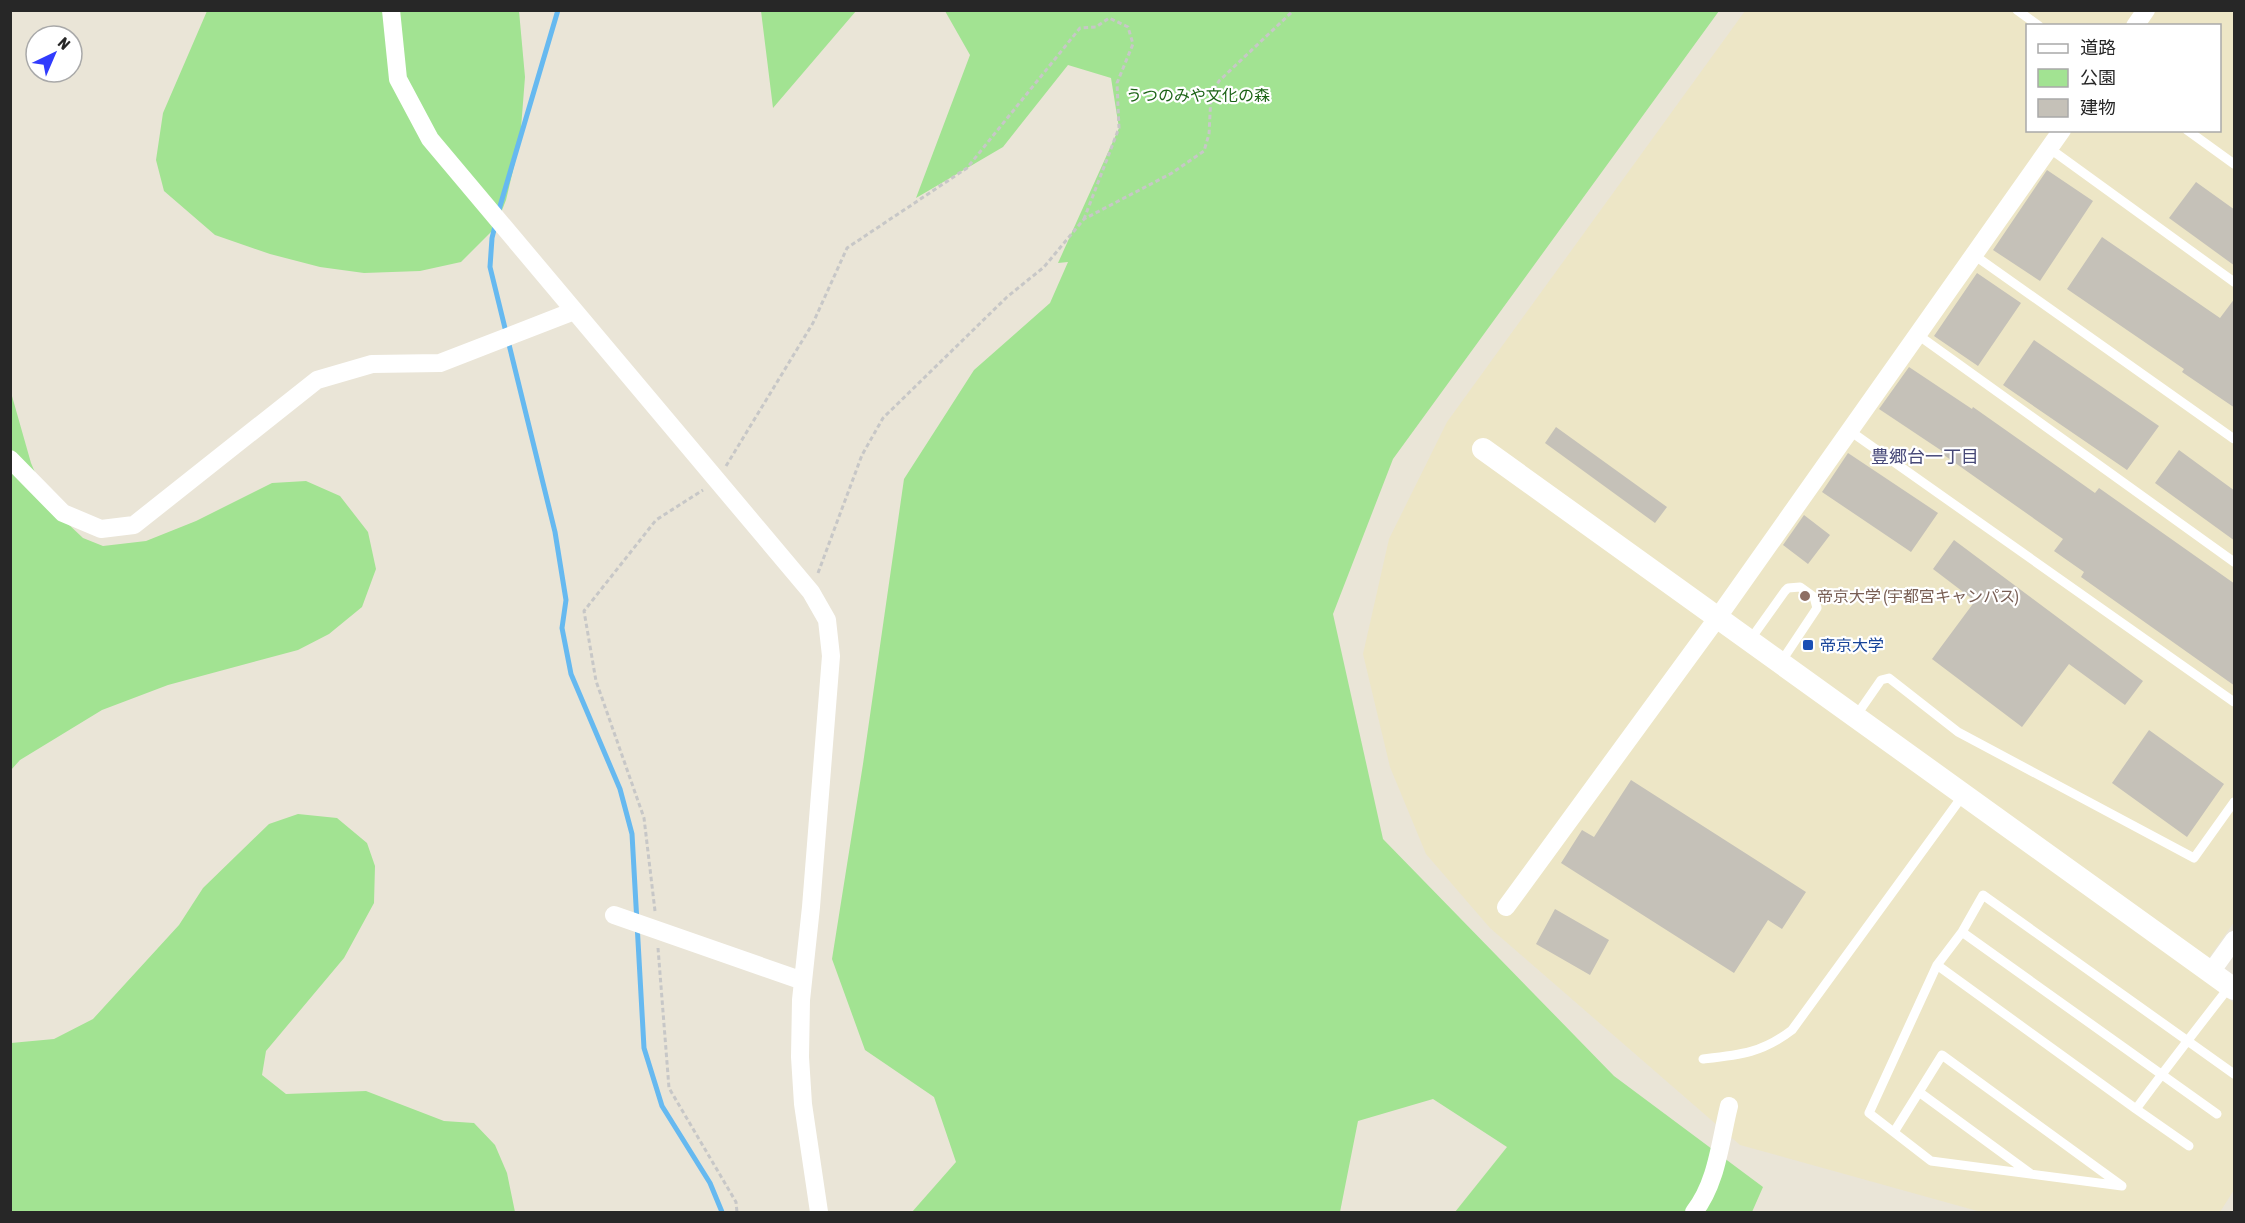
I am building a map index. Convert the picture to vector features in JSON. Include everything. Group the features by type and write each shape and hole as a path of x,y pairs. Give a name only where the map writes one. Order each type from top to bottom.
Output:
{"street":[{"path":"392,10 398,79 430,139 811,592 827,620 831,656 803,981 800,1057 803,1104 819,1212"},
{"path":"2136,24 2146,10"},
{"path":"1506,907 1718,617 2061,132"},
{"path":"10,459 63,513 101,529 134,525 317,380 372,364 440,363 574,311"},
{"path":"1483,449 2232,987"},
{"path":"614,915 803,981"},
{"path":"2211,972 2235,940"},
{"path":"1694,1212 1702,1202 1712,1180 1729,1106"}],"lane":[{"path":"2017,10 2036,24"},
{"path":"2190,132 2235,164"},
{"path":"2049,148 2235,282"},
{"path":"1974,255 2235,439"},
{"path":"1918,335 2235,562"},
{"path":"1850,431 2235,702"},
{"path":"1750,640 1785,591 1788,588 1800,586 1814,597 1817,608 1781,662"},
{"path":"1856,716 1881,680 1889,678 1958,732 2194,858 2235,802"},
{"path":"1703,1059 1741,1055 1774,1044 1792,1030 1964,795"},
{"path":"1894,1132 1942,1055 2122,1186 1931,1161 1869,1113 1936,965 1962,932 1983,895 2235,1074"},
{"path":"1962,932 2217,1114"},
{"path":"1936,965 2189,1146"},
{"path":"2136,1109 2188,1040 2232,987"},
{"path":"1919,1092 2032,1174"}],"path":[{"path":"1084,219 1172,173 1204,151 1209,134 1211,94 1219,81 1294,10"},
{"path":"655,912 644,818 596,681 584,611 656,520 717,480 813,322 847,248 967,168 1080,28 1096,27 1109,18 1128,27 1133,44 1117,83 1119,128 1084,219 1044,267 1007,297 883,418 862,455 811,592"},
{"path":"658,948 669,1088 736,1202 737,1212"}],"shaded area":[{"name":"帝京大学 (宇都宮キャンパス)","path":"1745,11 2234,11 2234,922 2197,975 2234,1003 2234,1190 2220,1212 1981,1212 1740,1145 1490,928 1426,854 1390,767 1363,654 1389,539 1447,422"}],"green space":[{"path":"207,11 519,11 525,77 520,141 506,200 495,228 461,262 420,271 364,273 320,267 270,254 215,235 164,191 156,160 163,113"},
{"path":"761,11 856,11 773,108"},
{"name":"うつのみや文化の森","path":"945,11 1719,11 1393,459 1333,614 1383,839 1614,1076 1763,1187 1752,1212 1455,1212 1507,1147 1433,1099 1358,1121 1340,1212 912,1212 956,1162 934,1097 865,1050 832,959 904,479 974,370 1050,303 1068,262 1058,263 1119,128 1111,78 1068,65 1003,147 916,198 970,55"},
{"path":"10,389 31,463 49,506 83,538 103,546 146,541 196,521 272,483 306,481 340,496 368,532 376,569 362,607 329,634 298,650 168,685 102,710 20,760 11,770"},
{"path":"298,814 337,818 367,843 375,866 374,903 344,958 266,1051 262,1075 286,1094 366,1091 444,1121 474,1123 495,1145 507,1173 515,1212 11,1212 11,1043 54,1039 93,1019 179,925 203,888 269,824"}],"building":[{"path":"2047,170 2093,201 2040,281 1993,250"},
{"path":"2196,182 2235,210 2235,266 2169,218"},
{"path":"2102,237 2220,318 2235,298 2235,408 2182,372 2184,369 2067,289"},
{"path":"1977,273 2021,303 1978,366 1934,336"},
{"path":"2034,340 2159,426 2127,470 2003,385"},
{"path":"1909,367 1972,409 1973,407 2095,493 2099,488 2235,584 2235,686 2081,577 2084,572 2054,551 2063,539 1941,453 1942,451 1879,409"},
{"path":"1556,427 1667,507 1655,523 1545,443"},
{"path":"2179,450 2235,491 2235,541 2155,483"},
{"path":"1848,453 1938,513 1911,552 1822,492"},
{"path":"1804,515 1830,535 1808,564 1783,545"},
{"path":"1954,540 2143,681 2125,705 2069,664 2022,727 1932,659 1975,601 1933,569"},
{"path":"2149,730 2224,784 2187,837 2112,783"},
{"path":"1631,780 1806,892 1782,929 1768,920 1734,973 1561,863 1582,830 1594,837"},
{"path":"1555,909 1609,940 1590,975 1536,944"}],"waterway":[{"path":"498,213 558,10"},
{"path":"496,222 492,238 490,267 555,532 566,600 562,628 571,674 620,789 632,834 644,1048 662,1106 710,1183 722,1212"}],"place":[{"name":"帝京大学 (宇都宮キャンパス)","path":"1805,596"},
{"name":"帝京大学","path":"1808,645"}],"district":[{"name":"豊郷台一丁目","path":"1925,457"}]}
